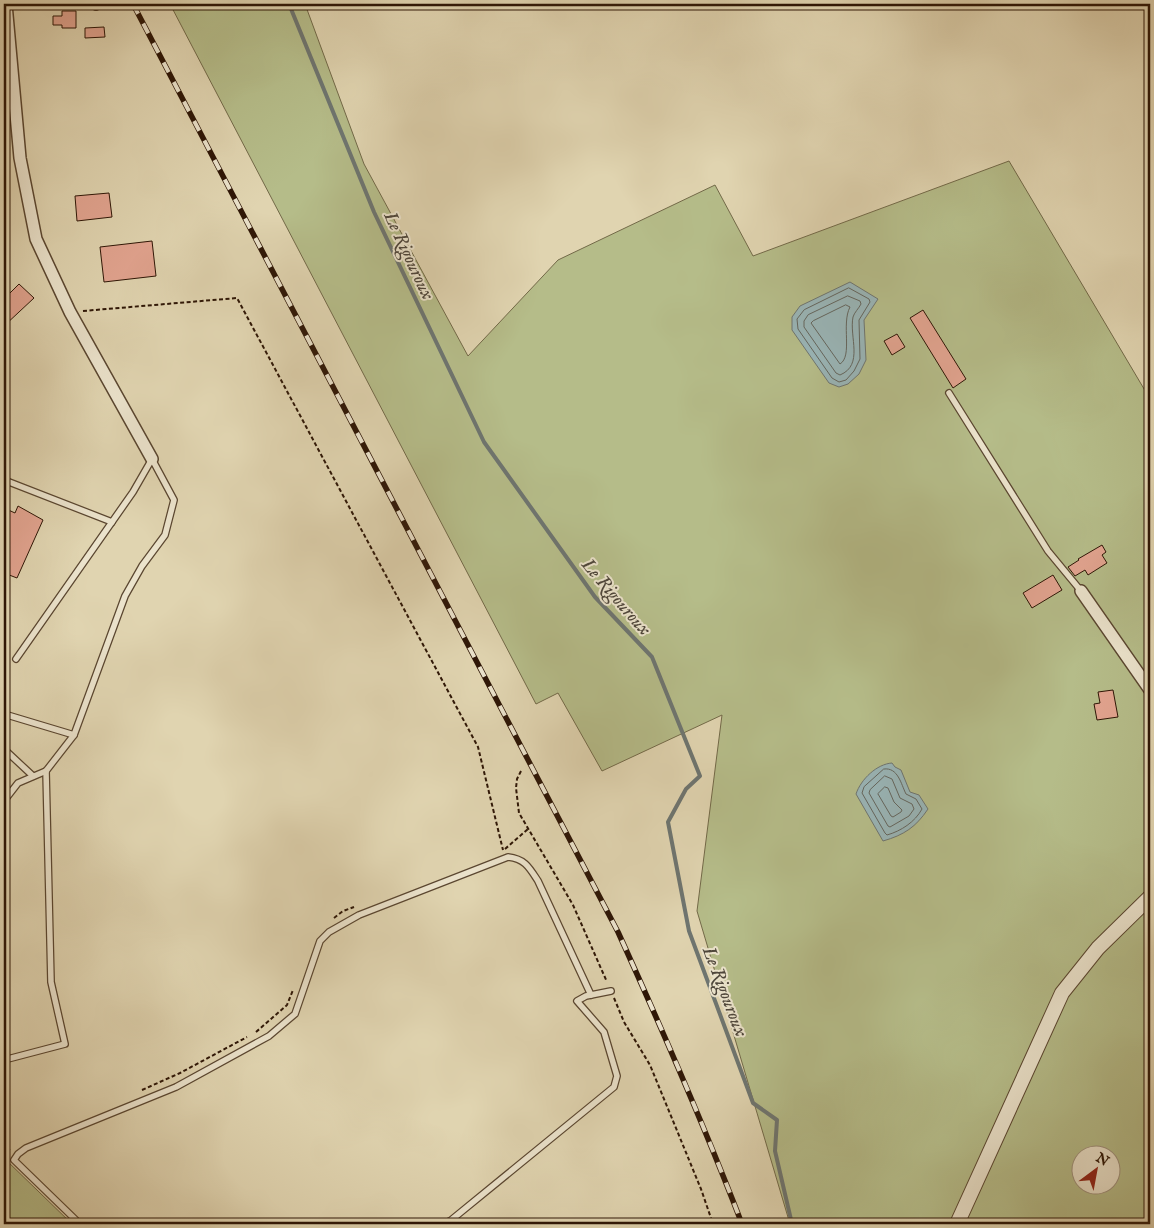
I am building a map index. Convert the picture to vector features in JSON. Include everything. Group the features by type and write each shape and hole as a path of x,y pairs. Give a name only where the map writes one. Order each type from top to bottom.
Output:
{"street":[{"path":"6,4 20,158 36,238 70,312 152,458"},
{"path":"1081,591 1150,690"},
{"path":"957,1224 1062,993 1098,948 1150,897"}],"lane":[{"path":"949,393 1048,551 1081,591"},
{"path":"16,659 133,492 152,458"},
{"path":"4,801 18,783 46,771 74,735 125,596 142,566 166,535 174,500 152,458"},
{"path":"4,480 112,522"},
{"path":"4,714 74,735"},
{"path":"4,749 33,776"},
{"path":"4,1060 64,1044 51,982 46,771"},
{"path":"80,1224 14,1160 18,1154 26,1148 176,1087 269,1036 295,1014 320,941 329,932 359,916 508,858 518,858 528,866 538,881 591,995"},
{"path":"443,1224 458,1215 614,1087 618,1076 604,1032 577,1002 586,996 611,991"}],"path":[{"path":"70,312 237,298 478,747 504,850 528,829"},
{"path":"521,771 517,779 516,799 519,813 573,905 624,1022 650,1065 701,1189 713,1224"},
{"path":"328,923 343,911 361,904"},
{"path":"135,1094 180,1073 257,1032 287,1005 294,986"},
{"path":"4,1152 12,1149"}],"green space":[{"path":"170,4 305,4 364,164 468,356 558,260 715,185 753,256 1009,161 1150,399 1150,1224 790,1224 697,911 722,715 602,771 558,693 536,704"},
{"path":"4,1158 72,1224 4,1224"}],"water":[{"path":"850,282 878,299 864,320 866,360 859,374 848,384 839,387 829,383 792,330 792,317 800,306"},
{"path":"892,763 901,770 910,792 919,795 928,809 909,830 883,841 856,794 858,788 870,773 881,766"}],"building":[{"path":"62,11 76,11 76,28 62,28 62,25 53,25 53,16 62,16"},
{"path":"104,27 105,37 85,38 85,28"},
{"path":"109,193 112,217 77,221 75,196"},
{"path":"152,241 156,276 104,282 100,247"},
{"path":"19,284 34,298 4,326 4,299"},
{"path":"923,310 966,379 953,388 910,318"},
{"path":"897,334 905,347 892,355 884,341"},
{"path":"18,506 43,520 17,578 4,573 4,508 15,513"},
{"path":"1102,545 1106,552 1102,555 1107,563 1088,575 1085,570 1075,576 1068,567"},
{"path":"1053,575 1062,590 1032,608 1023,593"},
{"path":"1113,690 1118,717 1097,720 1094,704 1100,703 1098,692"}],"waterway":[{"name":"Le Rigouroux","path":"289,4 374,212 484,442 595,597 652,657 700,776 686,789 668,822 689,931 753,1103 777,1120 775,1151 792,1224"}],"railway":[{"path":"133,4 618,932 682,1077 742,1224"}]}
